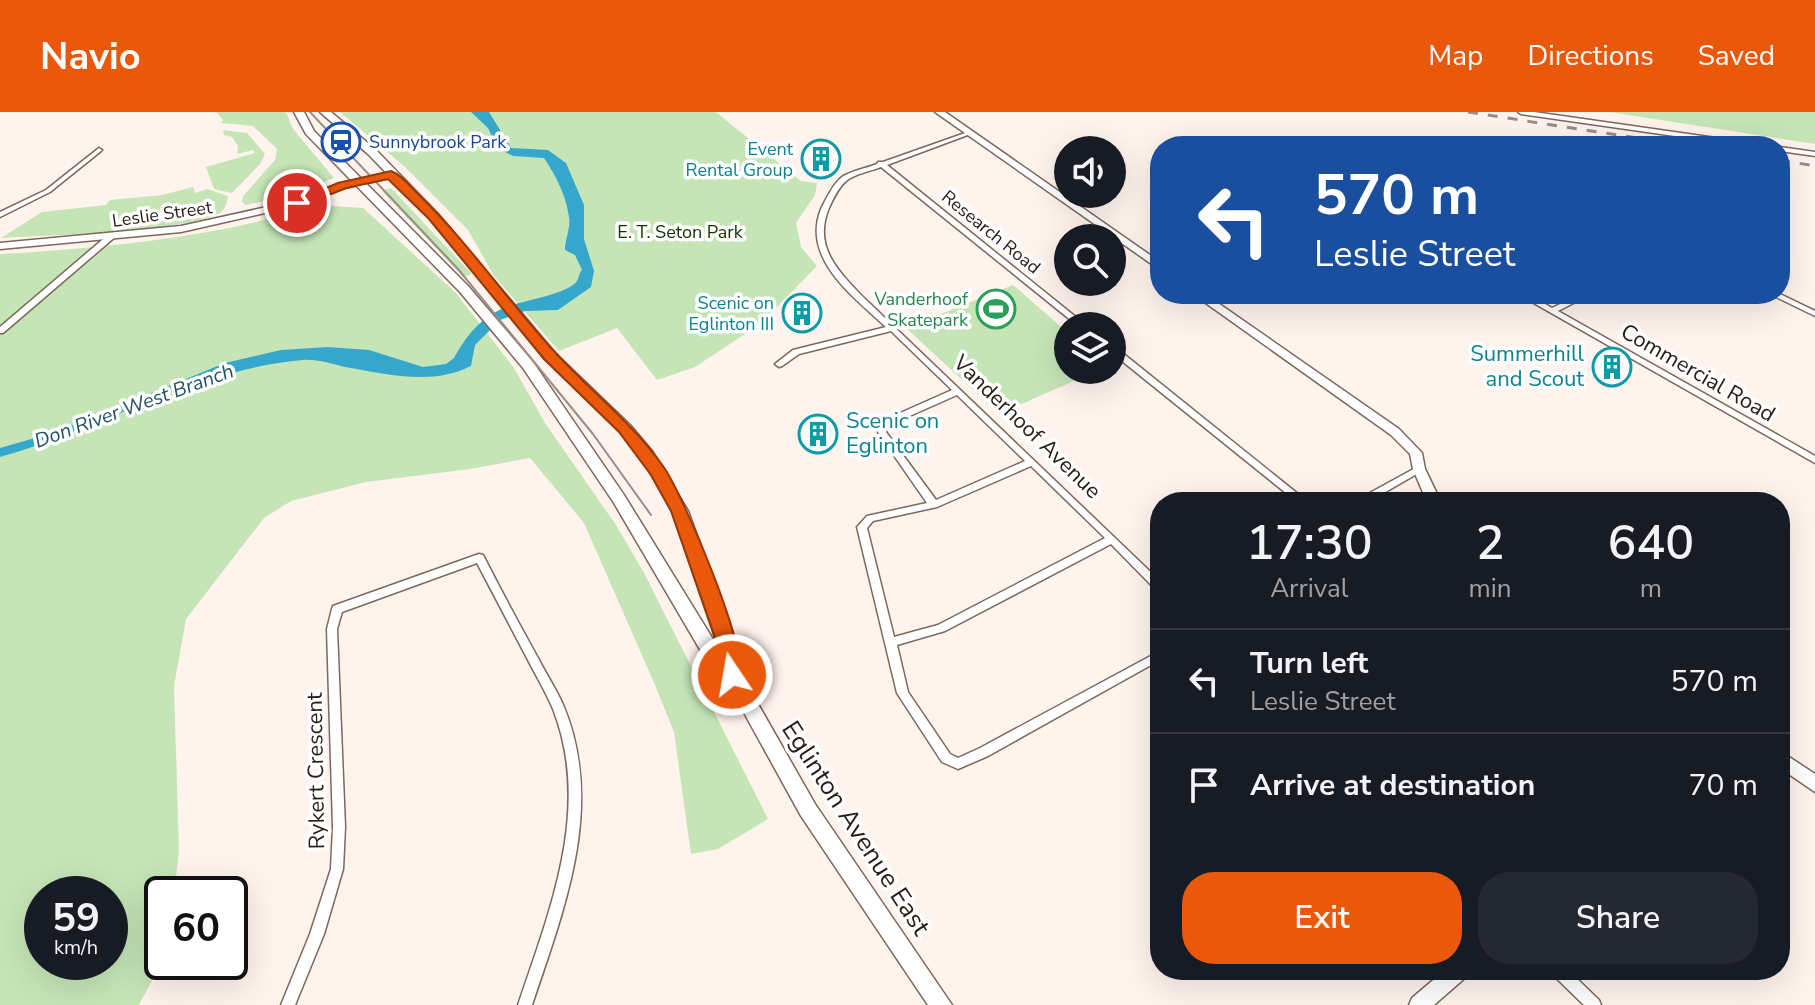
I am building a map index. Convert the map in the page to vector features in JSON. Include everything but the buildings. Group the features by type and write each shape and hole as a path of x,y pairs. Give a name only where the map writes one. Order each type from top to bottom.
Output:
{"main road":[{"name":"Eglinton Avenue East","path":"299,112 310,132 464,289 528,365 626,510 708,648 732,675 808,810 941,1005"},
{"name":"Eglinton Avenue East","path":"325,112 372,152 434,216 550,356 625,428 672,493 727,643 732,675"}],"street":[{"path":"939,112 1150,260"},
{"path":"1521,112 1688,136"},
{"path":"880,163 970,133"},
{"path":"0,215 48,191 99,150"},
{"path":"1790,150 1815,154"},
{"name":"Vanderhoof Avenue","path":"880,163 845,178 832,192 822,215 820,239 828,263 1150,577"},
{"name":"Research Road","path":"880,163 1066,312"},
{"name":"Leslie Street","path":"0,246 181,229 351,190 361,183 391,175"},
{"path":"0,331 111,237"},
{"path":"1790,302 1815,314"},
{"path":"1212,304 1395,432 1416,453 1429,492"},
{"name":"Commercial Road","path":"1540,304 1815,460"},
{"path":"1552,311 1566,304"},
{"path":"779,364 796,352 892,328"},
{"path":"1126,360 1291,492"},
{"path":"934,505 882,432 883,424 958,391"},
{"path":"1032,462 934,505 870,518 862,527 903,693 946,758 958,764 1150,661"},
{"path":"1378,492 1419,469"},
{"path":"892,642 941,628 1112,539"},
{"name":"Rykert Crescent","path":"288,1005 317,934 337,869 339,827 332,629 337,609 479,558 568,730 578,815 567,877 525,1005"},
{"path":"1790,765 1815,784"},
{"path":"1419,1005 1448,980"},
{"path":"1568,980 1594,1005"}],"green space":[{"path":"216,112 286,112 293,129 334,178 290,195 246,205 242,202 243,196 275,160 277,149 253,126 221,123 223,120"},
{"name":"E. T. Seton Park","path":"340,112 716,112 801,181 817,183 815,195 796,223 801,247 817,266 760,324 695,367 657,380 617,328 559,351 494,276 468,230 405,167"},
{"path":"1609,112 1815,112 1815,144 1790,140 1790,136 1764,136"},
{"path":"223,130 247,133 265,154 260,164 232,193 214,189 206,167 255,153 253,150 237,154 238,146 232,137 224,135"},
{"path":"193,187 195,193 207,189 228,196 221,212 182,224 151,228 1,238 42,212 106,205 110,200 162,195"},
{"path":"391,188 472,274 463,277 382,191"},
{"name":"Sunnybrook Park","path":"333,206 363,208 456,293 514,368 545,423 616,525 643,571 768,819 718,849 691,854 674,732 584,523 530,458 366,482 291,501 264,518 186,619 174,686 179,851 176,876 144,876 144,980 152,980 139,1005 0,1005 0,254 156,240"},
{"path":"1013,285 1054,321 1054,384 1067,384 999,414 906,328"}],"water":[{"name":"Don River West Branch","path":"471,112 489,112 511,148 548,150 566,163 584,205 584,239 594,271 591,287 558,310 525,311 500,320 475,345 471,366 456,372 409,377 308,360 264,366 187,387 0,457 0,448 56,432 225,363 281,350 328,347 369,350 423,367 446,364 454,358 475,328 489,316 506,307 572,286 582,270 575,255 565,250 568,209 553,172 544,158 513,156 497,148 488,128"}],"tram line":[{"path":"310,112 458,269 593,434 651,515"}],"railway":[{"path":"1468,112 1624,136"},
{"path":"1790,162 1815,166"}],"place":[{"name":"Sunnybrook Park","path":"341,142"},
{"name":"Event Rental Group","path":"821,159"},
{"name":"Vanderhoof Skatepark","path":"996,309"},
{"name":"Scenic on Eglinton III","path":"802,313"},
{"name":"Summerhill and Scout","path":"1612,367"},
{"name":"Scenic on Eglinton","path":"818,434"}],"route":[{"path":"297,203 342,186 391,175 434,216 560,368 625,428 658,471 672,493 695,551 727,643 732,675"}]}
